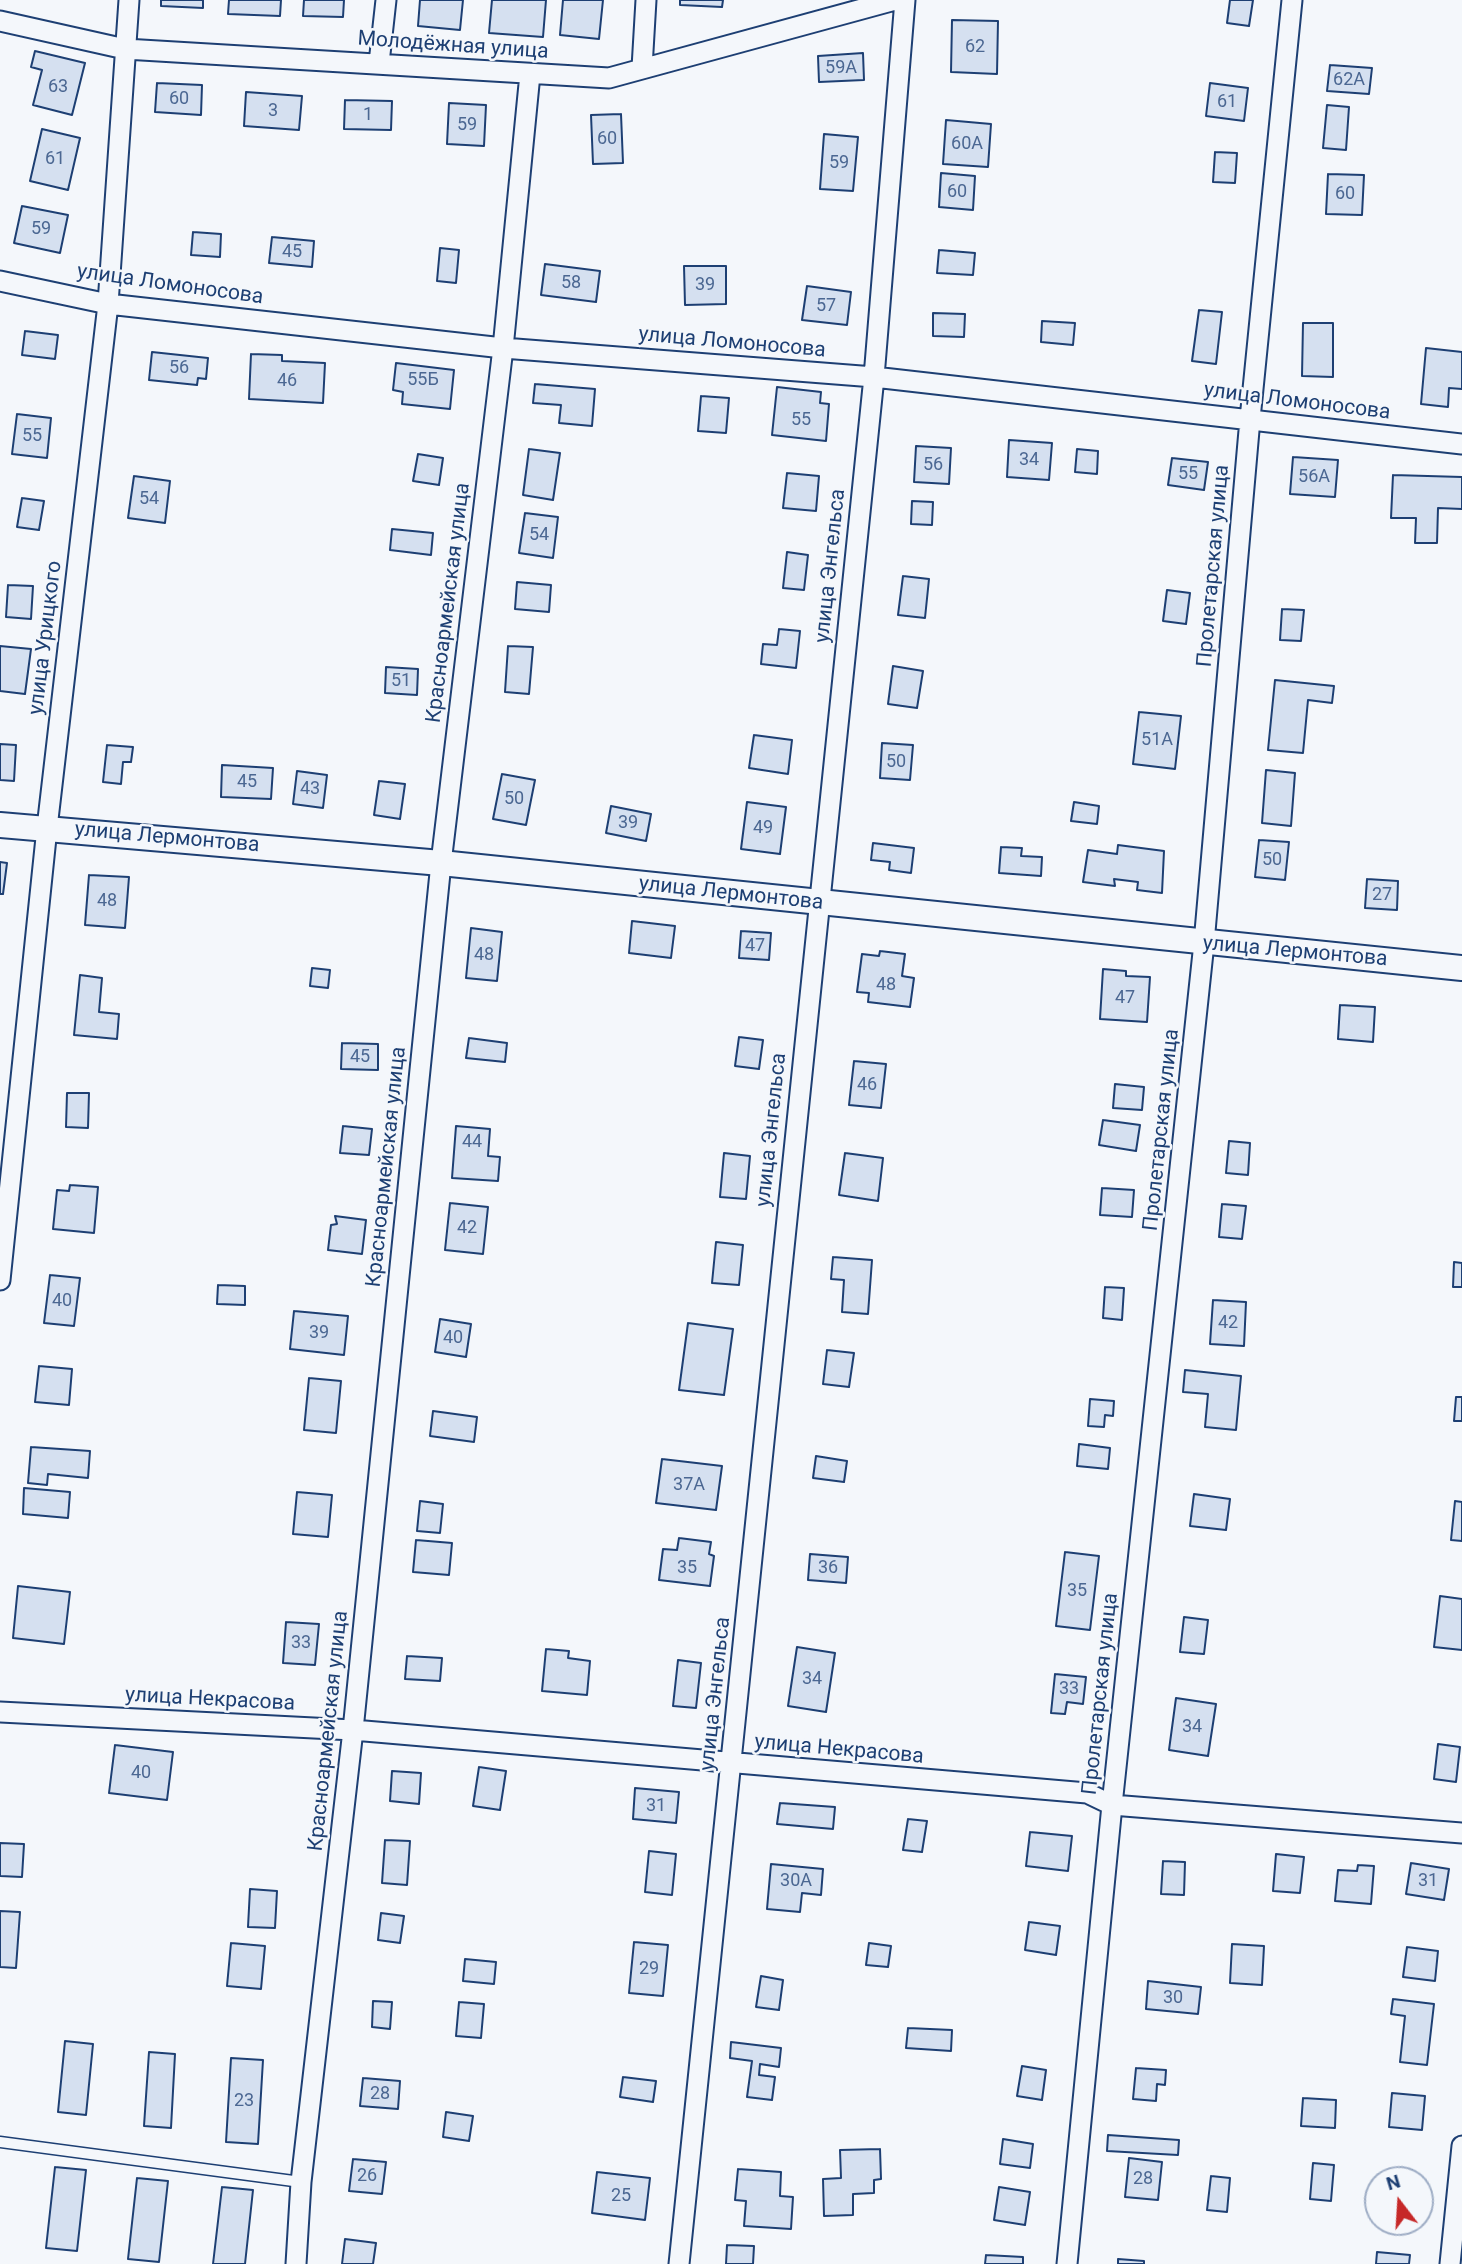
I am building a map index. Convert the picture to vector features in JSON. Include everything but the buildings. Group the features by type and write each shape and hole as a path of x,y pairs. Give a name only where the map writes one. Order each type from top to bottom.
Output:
{"street":[{"name":"улица Урицкого","path":"0,1280 47,828 108,304 129,0"},
{"path":"379,63 386,0"},
{"path":"642,68 646,0"},
{"name":"Молодёжная улица","path":"0,21 125,49 609,78 895,0"},
{"name":"улица Энгельса","path":"679,2264 874,377 905,0"},
{"name":"Пролетарская улица","path":"1067,2264 1112,1805 1205,943 1250,419 1292,0"},
{"name":"Красноармейская улица","path":"296,2264 301,2182 353,1730 441,863 503,348 530,74"},
{"name":"улица Ломоносова","path":"0,281 108,304 503,348 874,377 1462,444"},
{"name":"улица Лермонтова","path":"0,825 441,863 1462,968"},
{"name":"улица Некрасова","path":"0,1712 353,1730 1087,1793 1112,1805 1462,1833"},
{"path":"1450,2264 1462,2146"}],"lane":[{"path":"0,2141 301,2182"}]}
